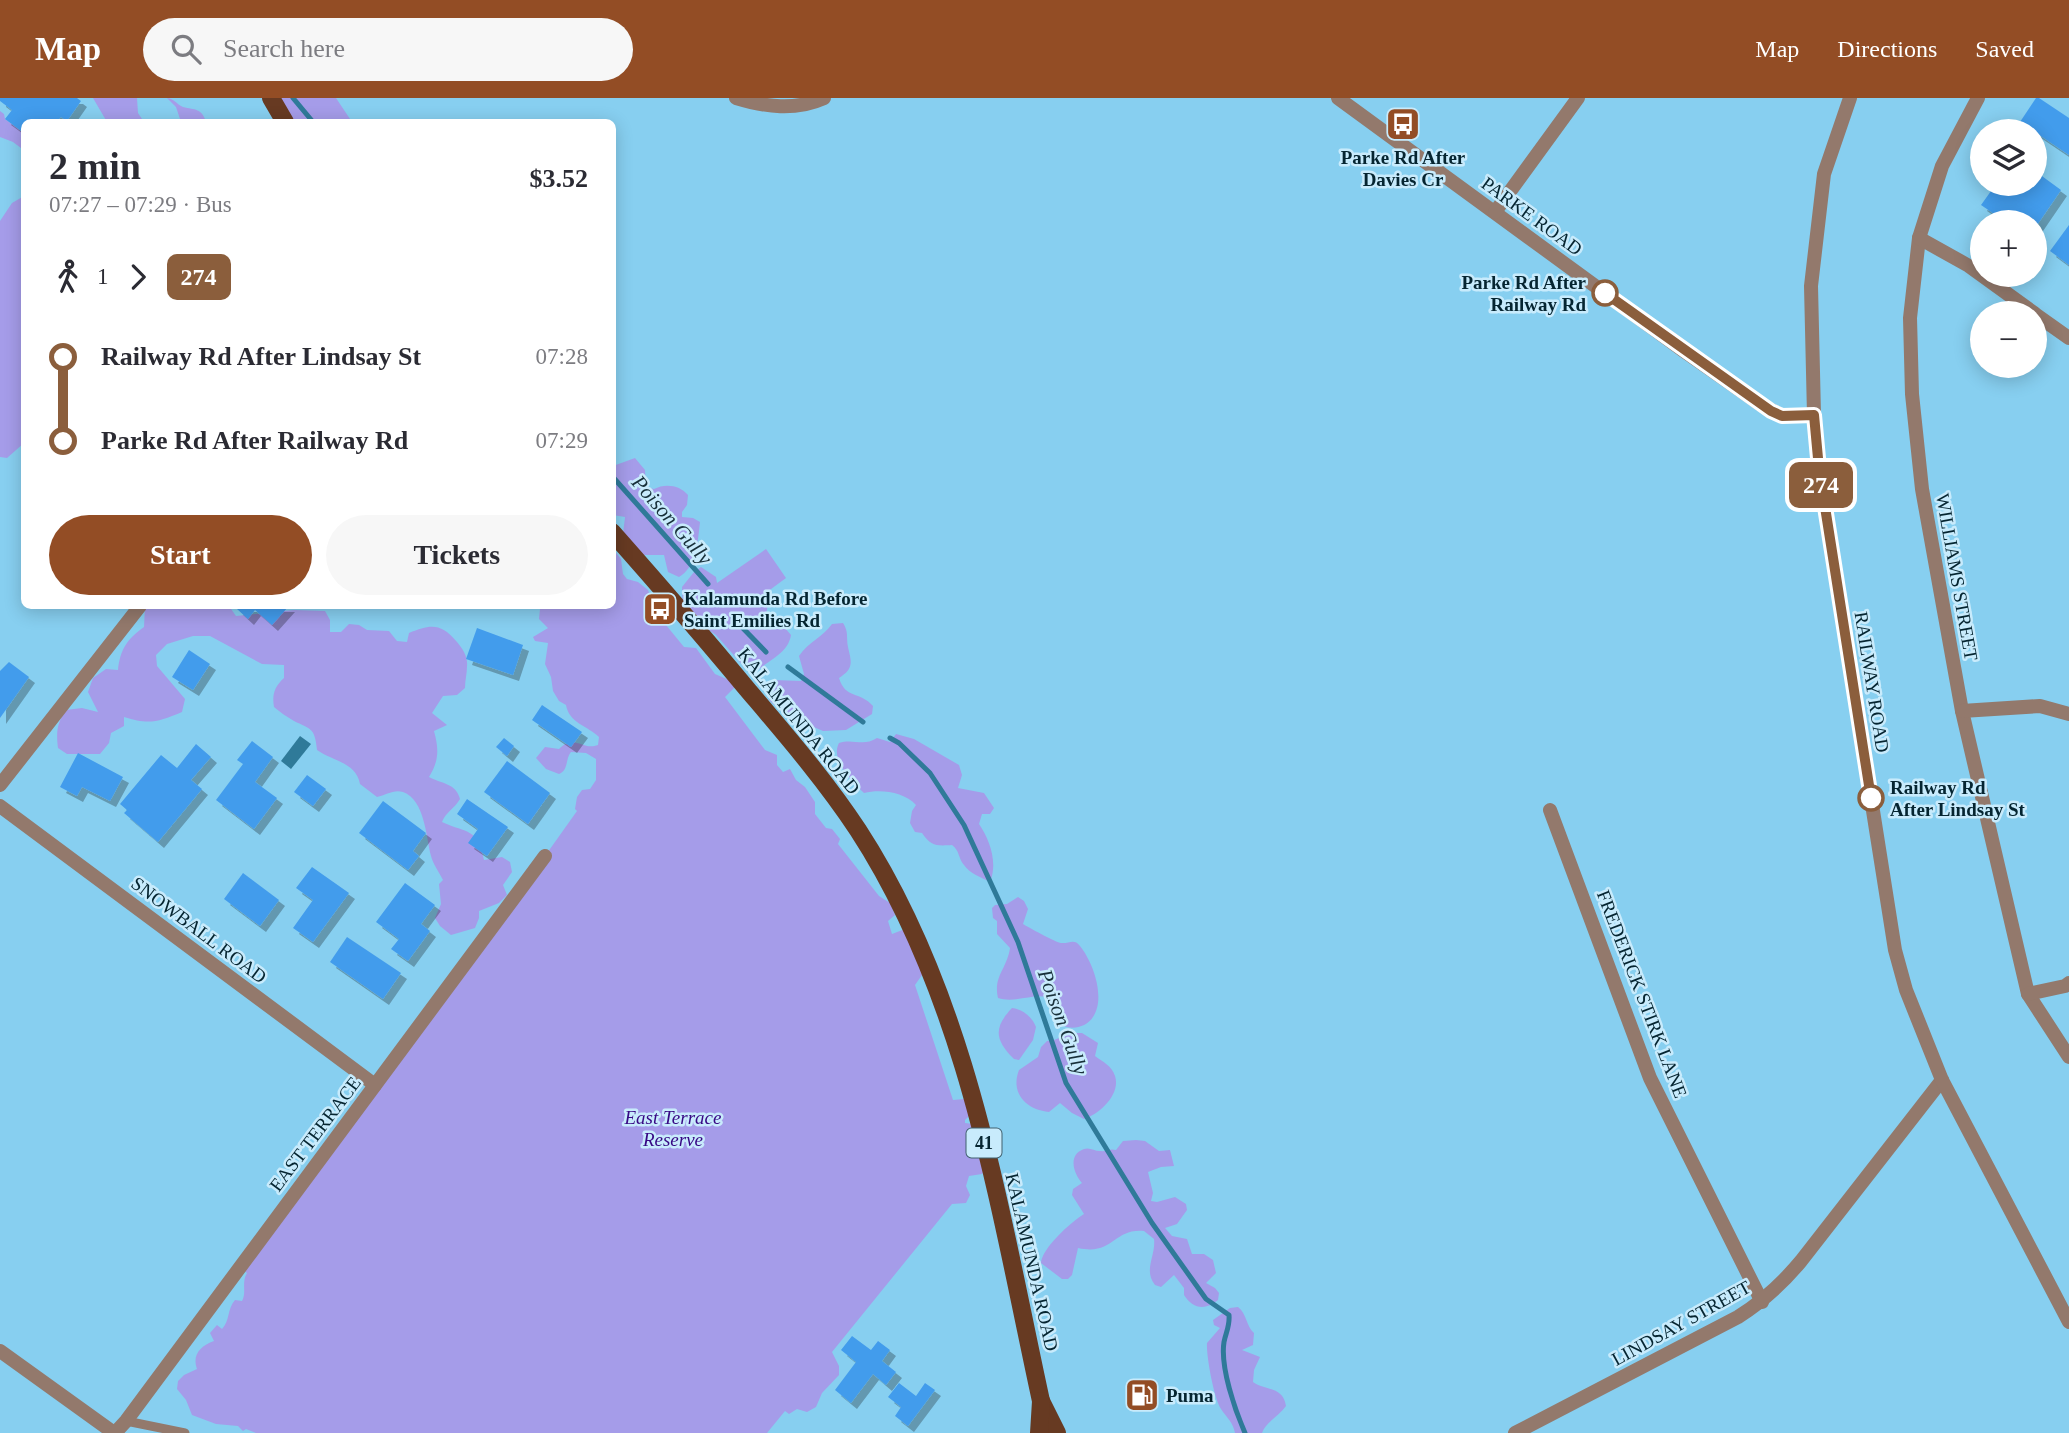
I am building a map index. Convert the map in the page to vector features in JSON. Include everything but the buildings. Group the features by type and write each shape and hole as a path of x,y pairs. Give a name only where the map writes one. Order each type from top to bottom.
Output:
{"main road":[{"path":"271,98 283,119"},
{"name":"KALAMUNDA ROAD","path":"616,537 811,764 859,832 895,894 937,986 969,1084 1041,1401 1058,1433"},
{"name":"KALAMUNDA ROAD","path":"1039,1433 1041,1401"}],"street":[{"path":"736,98 782,107 809,104 824,98"},
{"name":"PARKE ROAD","path":"1338,98 1760,404 1782,416 1814,415"},
{"path":"1495,212 1578,98"},
{"name":"RAILWAY ROAD","path":"1850,98 1824,174 1814,248 1810,323 1814,415 1819,469 1895,950 1906,990 1942,1080 2069,1322"},
{"name":"WILLIAMS STREET","path":"1978,98 1941,166 1919,238 1910,318 1912,394 1922,489 1962,710 2028,994 2069,1057"},
{"path":"1919,238 1969,267 2017,301"},
{"path":"2047,322 2069,338"},
{"path":"0,785 138,609"},
{"path":"1962,710 2040,706 2069,714"},
{"name":"SNOWBALL ROAD","path":"0,806 375,1085"},
{"name":"FREDERICK STIRK LANE","path":"1550,810 1650,1078 1762,1302"},
{"name":"EAST TERRACE","path":"115,1433 545,856"},
{"path":"2028,994 2065,986 2069,982"},
{"name":"LINDSAY STREET","path":"1515,1433 1762,1302 1783,1283 1801,1261 1942,1080"},
{"path":"0,1351 115,1433"}],"lane":[{"path":"126,1421 184,1433"}],"green space":[{"path":"93,98 137,98 138,113 142,119 105,119"},
{"path":"167,98 200,112 205,119 180,119 176,107"},
{"path":"277,98 336,98 350,119 287,119"},
{"path":"0,111 5,119 21,131 21,148 0,137"},
{"path":"21,198 21,446 7,458 0,457 0,221 12,203"},
{"path":"635,458 645,470 646,487 677,487 688,495 682,517 700,522 693,560 679,577 668,572 664,555 640,555 623,534 625,517 616,516 616,465"},
{"path":"766,549 786,578 767,592 770,595 765,619 785,628 791,635 782,652 756,672 746,669 716,635 696,621 683,607 682,587 701,567 716,577 717,583"},
{"name":"East Terrace Reserve","path":"616,553 621,559 623,574 648,590 657,614 684,647 696,648 715,674 729,680 735,687 725,697 765,750 777,755 777,765 783,772 790,769 796,780 805,787 815,802 815,814 826,828 832,829 840,839 838,844 879,896 890,903 895,915 888,921 892,934 905,929 921,964 922,975 915,985 953,1100 964,1099 972,1113 965,1123 973,1124 981,1143 974,1153 984,1155 987,1167 982,1174 969,1176 966,1186 970,1195 966,1203 952,1204 832,1352 839,1366 839,1375 822,1393 816,1407 807,1412 797,1409 789,1414 785,1411 767,1433 256,1433 246,1429 243,1431 238,1426 216,1424 192,1415 186,1400 177,1389 178,1381 197,1369 196,1355 214,1341 210,1333 217,1325 222,1329 235,1300 242,1301 247,1273 240,1268 545,856 577,811 577,797 582,790 590,789 596,780 596,759 586,753 571,752 564,770 559,774 546,769 536,758 545,747 559,749 570,742 587,746 598,745 599,737 571,716 566,705 559,701 553,691 545,664 548,643 535,641 533,637 548,628 539,619 540,609 616,609"},
{"path":"145,609 231,609 236,616 294,610 325,611 330,620 330,632 341,632 349,624 359,625 367,630 389,631 397,641 407,642 409,633 424,628 435,627 446,631 466,656 465,688 457,695 443,696 432,713 447,725 434,731 437,755 429,777 452,787 460,799 442,822 470,833 478,842 484,860 502,857 510,862 512,872 503,885 507,895 499,903 479,911 475,928 451,935 440,926 435,918 441,904 439,884 443,880 432,859 416,803 400,791 377,797 360,784 349,766 317,750 311,730 274,707 276,688 284,678 284,665 262,664 210,636 193,636 167,644 156,655 157,666 185,699 182,712 153,721 124,717 124,726 111,733 109,743 100,754 67,754 58,748 58,728 66,710 82,708 98,712 88,692 93,678 106,669 118,670 125,646 144,627"},
{"path":"843,623 847,632 851,664 848,671 839,678 845,689 873,706 872,714 846,730 823,731 786,715 770,701 767,692 774,680 801,681 804,674 799,656 832,624"},
{"path":"896,734 914,739 959,765 962,775 958,788 984,793 994,808 990,814 982,814 979,824 992,852 990,882 966,868 952,845 934,844 922,833 915,832 910,823 916,805 911,801 892,793 864,793 844,770 837,756 839,743 867,742 877,738 890,742"},
{"path":"1018,897 1028,909 1023,924 1058,942 1076,942 1089,961 1096,980 1098,1000 1093,1017 1084,1025 1072,1028 1056,1021 1051,999 1046,997 1012,1000 998,998 997,984 1010,948 997,934 997,921 993,918 992,908 995,905 1007,904"},
{"path":"1012,1008 1027,1014 1036,1027 1033,1040 1019,1060 1014,1059 1003,1046 999,1034 1002,1022"},
{"path":"1072,1033 1082,1033 1098,1043 1095,1056 1112,1070 1116,1083 1108,1102 1084,1119 1060,1103 1049,1112 1033,1108 1022,1099 1017,1086 1019,1070 1038,1057 1041,1047 1047,1041"},
{"path":"1123,1141 1145,1141 1159,1151 1170,1150 1174,1166 1148,1172 1153,1193 1151,1201 1175,1197 1186,1204 1187,1210 1177,1224 1165,1228 1172,1236 1187,1239 1192,1254 1204,1254 1213,1260 1216,1273 1206,1283 1219,1293 1218,1300 1208,1306 1200,1307 1191,1303 1174,1275 1161,1287 1155,1285 1150,1274 1154,1239 1144,1231 1126,1234 1099,1248 1078,1248 1072,1275 1068,1279 1062,1279 1041,1263 1052,1243 1084,1214 1072,1195 1073,1189 1082,1183 1075,1170 1075,1156 1086,1149 1116,1150"},
{"path":"1238,1307 1254,1333 1253,1345 1242,1350 1260,1357 1254,1370 1253,1382 1278,1392 1286,1406 1262,1433 1235,1433 1218,1404 1211,1377 1207,1343 1220,1328 1214,1325 1213,1320 1230,1308"}],"water":[{"path":"300,736 311,744 291,769 281,761"}],"waterway":[{"name":"Poison Gully","path":"293,98 310,119"},
{"name":"Poison Gully","path":"616,480 708,584"},
{"path":"733,618 766,652"},
{"name":"Poison Gully","path":"788,667 863,722"},
{"name":"Poison Gully","path":"890,738 899,743 930,773 964,825 1018,942 1066,1083 1152,1223 1206,1299 1229,1315 1224,1342 1224,1364 1233,1401 1245,1433"}],"bus line":[{"name":"274","path":"1605,293 1771,411 1782,416 1814,415 1819,469 1871,798"}],"place":[{"name":"Parke Rd After Davies Cr","path":"1403,124"},
{"name":"Parke Rd After Railway Rd","path":"1605,293"},
{"name":"Kalamunda Rd Before Saint Emilies Rd","path":"660,609"},
{"name":"Railway Rd After Lindsay St","path":"1871,798"},
{"name":"Puma","path":"1142,1395"}]}
